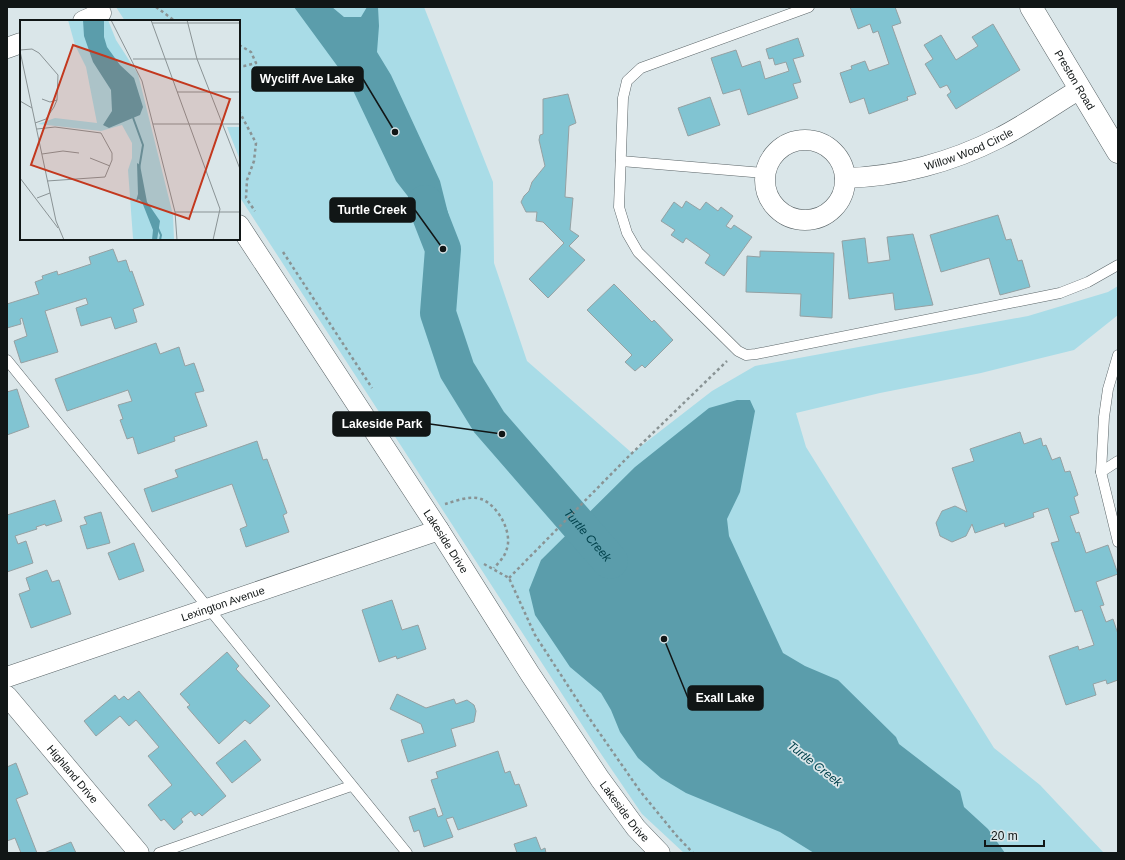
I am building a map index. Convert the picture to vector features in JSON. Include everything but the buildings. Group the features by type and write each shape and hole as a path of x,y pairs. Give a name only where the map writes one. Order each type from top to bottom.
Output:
{"main road":[{"name":"Preston Road","path":"1031,7 1118,152"}],"street":[{"path":"87,20 102,14"},
{"path":"7,48 20,43"},
{"name":"Willow Wood Circle","path":"846,178 864,178 902,172 955,157 998,138 1080,89"},
{"path":"801,140 814,141 826,146 836,154 843,166 846,178 844,192 838,204 828,214 816,219 802,221 789,218 777,210 769,200 764,187 764,173 769,161 777,150 788,143 801,140"},
{"name":"Lakeside Drive","path":"240,227 439,530 530,674 600,779 636,828 660,853"},
{"name":"Lexington Avenue","path":"7,677 439,530"},
{"name":"Highland Drive","path":"7,696 139,853"}],"lane":[{"path":"809,7 641,68 627,81 623,98 619,207 627,233 638,252 738,351 746,355 756,354 1060,294 1088,282 1118,265"},
{"path":"621,161 764,173"},
{"path":"1118,356 1108,389 1104,417 1101,472 1118,542"},
{"path":"7,360 351,786 407,853"},
{"path":"1101,472 1118,461"},
{"path":"159,853 351,786"}],"path":[{"path":"156,7 174,20"},
{"path":"240,45 250,52 256,63 240,66"},
{"path":"240,113 256,143 254,161 247,180 246,198 259,217"},
{"path":"281,249 376,394"},
{"path":"509,578 626,459 738,351"},
{"path":"444,504 470,498 482,500 503,519 508,543 503,558 494,568"},
{"path":"441,499 448,509"},
{"path":"480,562 494,568 509,578 535,635 587,715 640,791 676,835 693,853"}],"shaded area":[{"path":"116,7 424,7 493,182 494,263 527,361 632,453 712,391 755,366 1028,316 1108,292 1118,286 1118,315 1074,350 981,373 880,393 796,413 806,447 994,748 1040,785 1104,853 684,853 642,814 597,748 240,198 240,20 124,20"}],"water":[{"path":"294,7 332,7 344,17 361,17 367,7 378,7 379,26 377,52 391,75 440,181 456,245 443,249 427,238 418,223 410,199 396,181 349,82"},
{"path":"737,400 750,400 755,411 740,492 727,519 729,536 783,653 805,666 838,680 896,737 899,744 960,791 964,807 988,829 1005,853 814,853 780,832 686,793 661,778 638,758 620,732 611,710 601,693 570,667 535,615 529,590 541,560 635,467 709,408"}],"waterway":[{"name":"Turtle Creek","path":"425,203 443,249 438,313 457,370 489,422 610,561"}],"place":[{"name":"Wycliff Ave Lake","path":"395,132"},
{"name":"Turtle Creek","path":"443,249"},
{"name":"Lakeside Park","path":"502,434"},
{"name":"Exall Lake","path":"664,639"}]}
